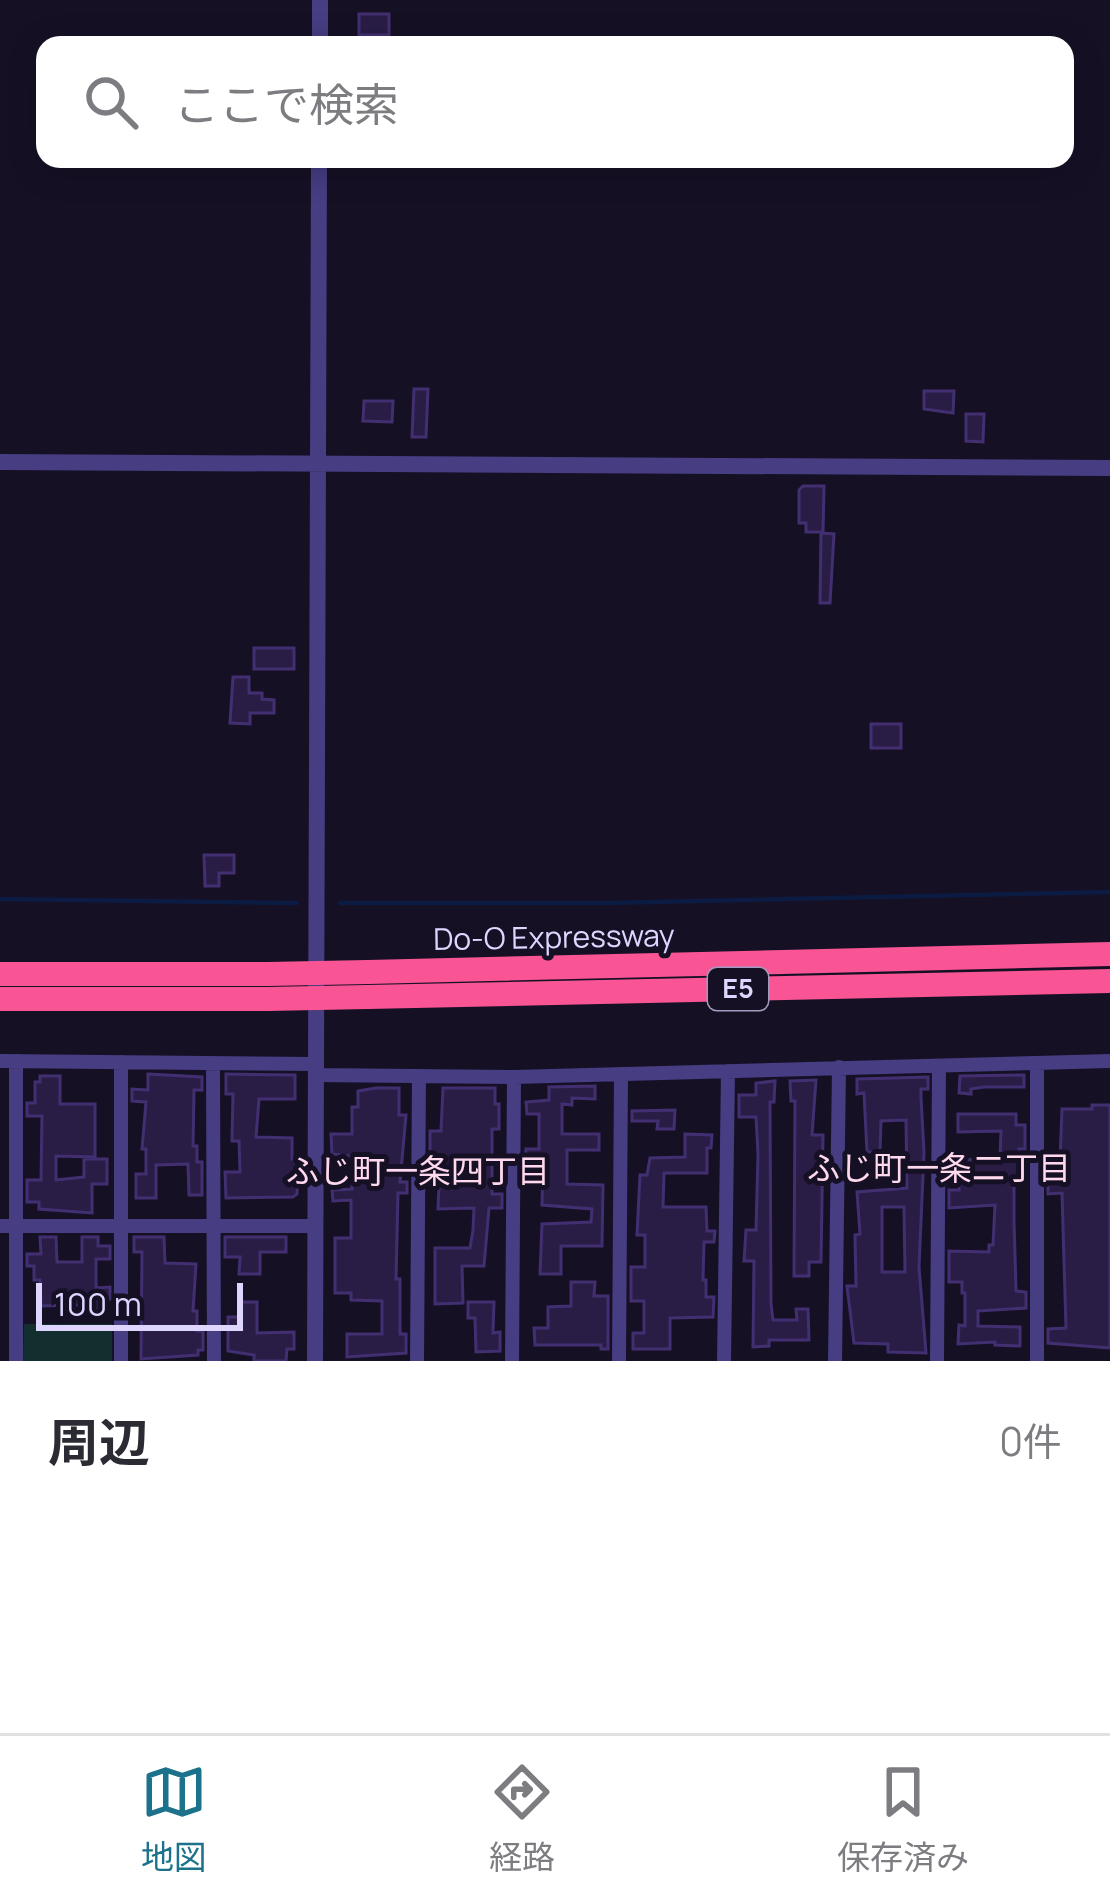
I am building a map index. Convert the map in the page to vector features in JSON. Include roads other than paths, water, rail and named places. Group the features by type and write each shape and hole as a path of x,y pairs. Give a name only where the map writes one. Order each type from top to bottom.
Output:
{"highway":[{"name":"Do-O Expressway","path":"367,985 1110,954"},
{"name":"Do-O Expressway","path":"0,974 267,986"},
{"name":"Do-O Expressway","path":"0,999 267,986 1110,981"}],"street":[{"path":"320,0 320,36"},
{"path":"316,1361 319,168"},
{"path":"0,462 1110,468"},
{"path":"16,1361 8,1226 8,1061 213,1063 514,1077 1110,1061"},
{"path":"121,1063 121,1361"},
{"path":"213,1063 214,1361"},
{"path":"1037,1063 1037,1361"},
{"path":"937,1361 939,1066"},
{"path":"835,1361 838,1067"},
{"path":"724,1361 728,1071"},
{"path":"619,1361 621,1074"},
{"path":"417,1361 419,1076"},
{"path":"512,1361 514,1077"},
{"path":"8,1226 316,1226"}],"waterway":[{"path":"340,903 607,903 1110,892"},
{"path":"0,899 297,903"}],"district":[{"name":"ふじ町一条二丁目","path":"939,1168"},
{"name":"ふじ町一条四丁目","path":"418,1171"}]}
